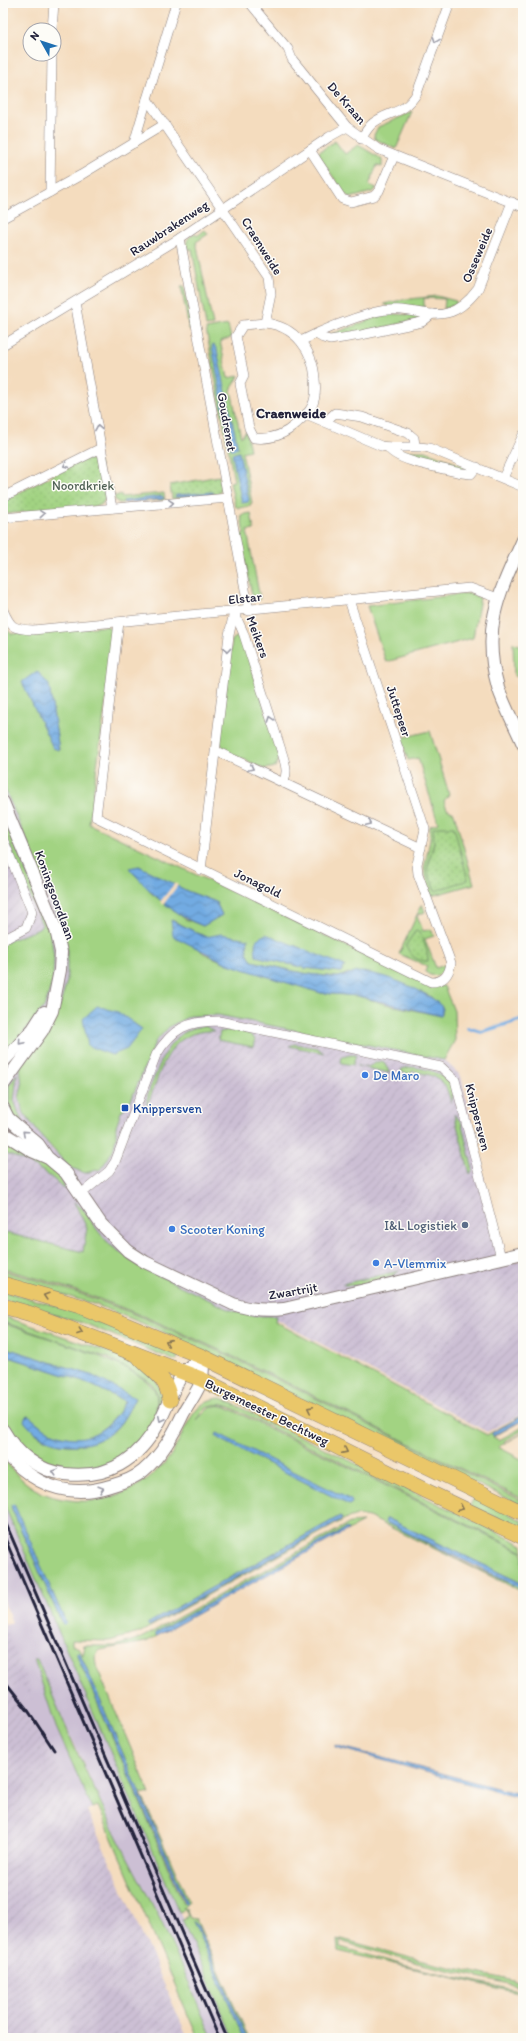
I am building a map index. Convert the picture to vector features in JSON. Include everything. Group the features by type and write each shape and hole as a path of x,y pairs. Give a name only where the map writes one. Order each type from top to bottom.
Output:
{"main road":[{"name":"Burgemeester Bechtweg","path":"3,1284 80,1306 203,1357 523,1513"},
{"name":"Burgemeester Bechtweg","path":"3,1306 31,1314 184,1372 523,1537"},
{"path":"135,1353 161,1376 168,1386 170,1400"}],"street":[{"path":"53,22 54,3"},
{"path":"134,143 176,3"},
{"name":"De Kraan","path":"250,3 288,49 292,59 347,127 361,139 394,156 523,207"},
{"path":"361,139 374,122 404,108 412,101 417,93 450,3"},
{"path":"50,192 52,62"},
{"name":"Craenweide","path":"147,99 269,277 272,294 265,323"},
{"path":"3,218 165,124"},
{"name":"Rauwbrakenweg","path":"3,345 180,238 222,208 347,127"},
{"path":"310,150 342,199 351,202 374,196 379,191 394,156"},
{"name":"Osseweide","path":"302,341 316,334 376,312 386,310 445,314 460,308 469,301 478,289 512,202"},
{"name":"Goudrenet","path":"180,238 249,610"},
{"path":"75,302 112,508"},
{"name":"Osseweide","path":"316,334 330,340 361,335 422,322 427,320 432,314"},
{"path":"265,323 284,329 302,341 309,351 314,369 316,389 313,405 306,414 288,431 267,439 254,438 249,428 240,384 244,376 236,336 238,330 243,325 265,323"},
{"path":"325,422 335,413 362,417 408,433 414,438 415,445"},
{"path":"306,414 388,448 415,445 429,448 523,487"},
{"path":"503,478 523,435"},
{"path":"3,497 101,448"},
{"path":"388,448 390,452 404,459 462,473 471,474 477,467"},
{"path":"3,518 228,498"},
{"path":"523,540 498,598 491,631 490,648 499,688 523,744"},
{"name":"Elstar","path":"3,610 10,626 17,629 234,612 470,588 498,598"},
{"name":"Juttepeer","path":"349,600 425,829"},
{"name":"Meikers","path":"201,870 229,635 234,612"},
{"name":"Meikers","path":"234,612 243,632 283,756 286,769 286,778 283,783"},
{"name":"Jonagold","path":"120,622 96,817 431,982 437,982 445,978 450,971 451,963 418,874 417,864 425,829"},
{"path":"216,751 421,848"},
{"name":"Koningsoordlaan","path":"3,802 56,930 61,952 60,970 52,1011 42,1031 3,1085"},
{"path":"3,839 32,912 26,928 3,940"},
{"name":"Koningsoordlaan","path":"3,1062 33,1029 54,1000"},
{"name":"Knippersven","path":"81,1194 108,1171 115,1162 156,1055 165,1041 176,1030 188,1024 200,1021 219,1021 441,1067 452,1076 455,1080 501,1258"},
{"path":"3,1099 3,1109"},
{"name":"Zwartrijt","path":"3,1109 8,1118 38,1144 48,1157 66,1173 101,1224 128,1251 145,1262 232,1304 247,1309 263,1311 284,1309 523,1253"},
{"name":"Zwartrijt","path":"3,1133 32,1151 48,1157"},
{"path":"3,1430 20,1453 31,1462 45,1469 60,1474 95,1475 114,1469 132,1458 146,1444 158,1424 184,1372 203,1357"},
{"path":"3,1450 25,1472 39,1482 56,1488 74,1491 94,1491 118,1484 142,1472 160,1454 174,1432 202,1380 203,1357"}],"shaded area":[{"path":"3,784 57,914 67,948 67,981 60,1005 46,1034 20,1066 22,1086 19,1098 24,1113 52,1149 70,1167 85,1173 116,1138 116,1127 121,1112 131,1100 155,1042 170,1026 190,1016 218,1015 444,1060 461,1076 502,1264 523,1260 523,1414 487,1432 278,1321 249,1323 3,1236"},
{"path":"3,1502 144,1827 233,2038 212,2038 161,1921 118,1839 35,1659 56,1727 92,1808 78,1814 72,1793 63,1775 45,1744 3,1684 3,1675 16,1690 23,1687 32,1700 26,1678 4,1626 12,1622 3,1601"},
{"path":"3,1621 188,2038 3,2038"}],"green space":[{"path":"412,112 396,149 375,139 374,135 378,127"},
{"path":"335,141 345,154 358,145 382,159 382,167 377,165 369,185 377,188 372,192 350,198 344,193 319,156 319,152"},
{"path":"205,230 208,234 196,242 213,325 206,326 192,249 187,249 187,241 190,236 195,233 197,236"},
{"path":"181,286 184,286 192,329 189,329"},
{"path":"437,296 456,301 456,304 444,309 445,299 424,298 424,308 388,306 384,304 401,300"},
{"path":"389,314 420,315 422,319 353,334 327,336 375,318"},
{"path":"228,325 231,338 220,341 228,378 239,376 231,390 241,437 246,431 250,450 242,452 252,503 250,506 239,508 235,506 230,482 234,481 206,329"},
{"path":"395,451 426,451 470,469 468,471 397,454"},
{"name":"Noordkriek","path":"84,459 90,459 99,463 106,497 102,504 98,506 3,514 3,501"},
{"path":"219,476 221,490 218,494 172,499 170,485"},
{"path":"164,493 165,500 119,503 116,501 114,496 121,495 121,497"},
{"path":"251,513 254,530 247,531 260,599 253,600 240,535 244,534 241,515"},
{"path":"470,593 480,598 473,638 386,662 367,606"},
{"path":"3,624 11,634 107,626 115,635 89,824 433,986 444,986 454,1011 455,1040 444,1060 218,1015 190,1016 170,1026 155,1042 131,1100 121,1112 116,1127 116,1138 113,1150 101,1169 85,1173 69,1167 38,1132 24,1113 19,1098 22,1086 20,1066 46,1034 60,1005 67,981 67,948 57,914 3,784","holes":["22,682 49,685 59,750","139,866 187,891 216,902 222,915 203,926 185,919 151,893","172,920 206,937 247,952 252,961 306,974 339,977 348,973 399,982 430,996 443,1009 441,1016 385,1004 358,996 321,993 228,964 203,953","256,956 328,960 345,966 341,972 305,968"]},
{"path":"236,637 243,639 280,757 275,767 264,769 224,750 220,741 232,640"},
{"path":"513,643 523,646 523,678 514,676"},
{"path":"430,731 449,794 444,801 447,809 454,813 474,884 431,896 424,869 430,840 430,826 438,823 418,758 408,760 401,738","holes":["434,842 435,891 427,870"]},
{"path":"3,816 50,929 54,957 53,980 44,1007 3,1058 3,943 39,929 42,925 3,829"},
{"path":"454,827 468,880 435,891 427,870 434,842 433,828"},
{"path":"422,904 425,912 417,915 423,931 431,929 434,936 425,939 436,968 444,965 444,970 438,976 430,975 425,972 427,966 399,954"},
{"path":"416,930 420,932 423,939 427,950 428,961 420,960 414,957 409,952 406,945"},
{"path":"205,1026 214,1031 198,1032 186,1037 176,1045 168,1055 162,1066 147,1106 147,1098 150,1087 167,1050 172,1043 186,1031"},
{"path":"229,1030 248,1033 255,1039 253,1047 218,1040 220,1032"},
{"path":"294,1044 317,1048 324,1053 289,1046"},
{"path":"356,1055 353,1065 341,1063 342,1057"},
{"path":"383,1061 390,1073 357,1066 368,1067 377,1062"},
{"path":"409,1067 434,1072 448,1080 452,1087 453,1094 451,1103 449,1094 443,1083 434,1076 412,1071 410,1080 400,1077 409,1078 410,1074 401,1072 402,1069"},
{"path":"17,1074 14,1100 23,1125 11,1113 9,1106 9,1085"},
{"path":"454,1114 461,1122 473,1170 470,1174"},
{"path":"3,1146 31,1156 50,1168 58,1174 63,1182 65,1190 37,1167 3,1153"},
{"path":"74,1202 83,1209 98,1231 110,1245 141,1267 230,1310 253,1316 276,1316 275,1322 487,1435 523,1415 492,1433 494,1436 523,1420 493,1437 499,1440 523,1427 523,1430 504,1441 505,1443 523,1433 498,1447 523,1460 523,1499 192,1337 80,1292 3,1269 3,1232 83,1252 87,1228"},
{"path":"3,1271 82,1294 120,1308 195,1340 523,1501 523,1506 159,1330 97,1305 3,1277"},
{"path":"399,1271 388,1278 371,1283 354,1285 342,1284"},
{"path":"3,1291 81,1313 173,1352 178,1356 176,1361 86,1324 3,1299"},
{"path":"3,1316 109,1352 143,1370 156,1380 163,1399 149,1433 123,1459 88,1471 54,1467 27,1453 3,1422 3,1387 8,1383 3,1374 3,1355 83,1381 125,1401 115,1416 105,1427 94,1434 82,1438 69,1438 56,1434 42,1427 29,1416 26,1417 33,1431 51,1442 71,1445 92,1442 102,1438 115,1430 135,1398 91,1375 3,1347 3,1323 61,1342 109,1360 127,1369 108,1358 3,1322","holes":["132,1371 152,1384 157,1393 158,1404 156,1414 157,1397 155,1391 146,1381"]},
{"path":"221,1398 523,1545 523,1552 230,1407 225,1405 210,1406 203,1411 197,1420 210,1408 217,1406 226,1407 523,1553 523,1584 387,1518 385,1522 473,1567 523,1589 523,1592 369,1517 357,1515 345,1519 139,1633 109,1641 72,1640 72,1645 79,1648 83,1655 85,1646 115,1646 141,1638 350,1523 363,1522 348,1530 346,1528 155,1633 157,1636 146,1642 99,1650 95,1657 96,1665 150,1794 141,1793 189,1902 183,1908 186,1909 190,1918 196,1919 249,2038 247,2038 197,1925 193,1921 244,2038 233,2038 182,1919 188,1916 185,1910 179,1912 3,1502 3,1457 23,1481 48,1495 69,1500 83,1501 111,1497 124,1493 136,1486 158,1469 174,1451 195,1412 210,1400","holes":["13,1504 66,1623 66,1624 61,1621 12,1509","340,1516 342,1519 149,1626 147,1624","80,1653 187,1903 183,1903 77,1655"]},
{"path":"474,1497 523,1521 523,1530 470,1506"},
{"path":"34,1659 37,1659 74,1746 118,1839 161,1921 212,2038 198,2038 98,1806 92,1808 56,1727"},
{"path":"342,1939 418,1960 523,1983 523,1987 409,1961 340,1941 340,1947 407,1966 523,1992 523,1994 338,1951 337,1940 341,1941"}],"water":[{"path":"214,345 217,350 238,448 231,450 212,346"},
{"path":"239,452 249,500 248,502 242,503 232,454"},
{"path":"214,493 175,497 176,495"},
{"path":"162,496 164,498 162,499 124,503 123,501"},
{"path":"37,671 49,685 59,750 53,748 22,682"},
{"path":"139,866 187,891 216,902 222,915 203,926 181,915 162,902 129,868"},
{"path":"171,920 206,937 221,934 248,939 247,952 252,961 293,971 328,977 339,977 360,972 380,975 392,979 417,990 437,1002 443,1008 441,1016 358,996 321,993 228,964 173,936"},
{"path":"266,934 345,966 341,972 305,968 256,956 255,944 257,939"},
{"path":"97,1006 118,1012 142,1029 127,1049 112,1055 88,1046 83,1019"},
{"path":"3,1347 91,1375 135,1398 121,1422 105,1437 81,1445 55,1443 33,1431 24,1421 25,1418 29,1416 42,1427 56,1434 69,1437 82,1437 94,1434 106,1427 116,1416 125,1401 83,1381 3,1355"},
{"path":"523,1416 523,1420 493,1436 492,1433"},
{"path":"217,1433 351,1500 352,1503 349,1505 222,1440 216,1436"},
{"path":"14,1504 66,1623 64,1625 12,1509 11,1505"},
{"path":"340,1516 342,1519 149,1626 147,1624"},
{"path":"387,1518 523,1584 523,1589 385,1522"},
{"path":"347,1528 348,1530 157,1636 155,1633"},
{"path":"77,1652 80,1653 187,1903 185,1904 77,1655"},
{"path":"335,1745 523,1795 523,1799 335,1747"},
{"path":"193,1921 197,1925 247,2038 244,2038"}],"pier":[{"path":"175,883 178,885 163,905 160,902"}],"waterway":[{"path":"468,1028 481,1032 523,1019"}],"railway":[{"path":"3,1517 227,2038"},
{"path":"3,1534 219,2038"},
{"path":"3,1679 29,1712 54,1750"}],"place":[{"name":"De Maro","path":"365,1075"},
{"name":"Knippersven","path":"125,1108"},
{"name":"I&L Logistiek","path":"465,1225"},
{"name":"Scooter Koning","path":"172,1229"},
{"name":"A-Vlemmix","path":"376,1263"}],"district":[{"name":"Craenweide","path":"291,413"}]}
